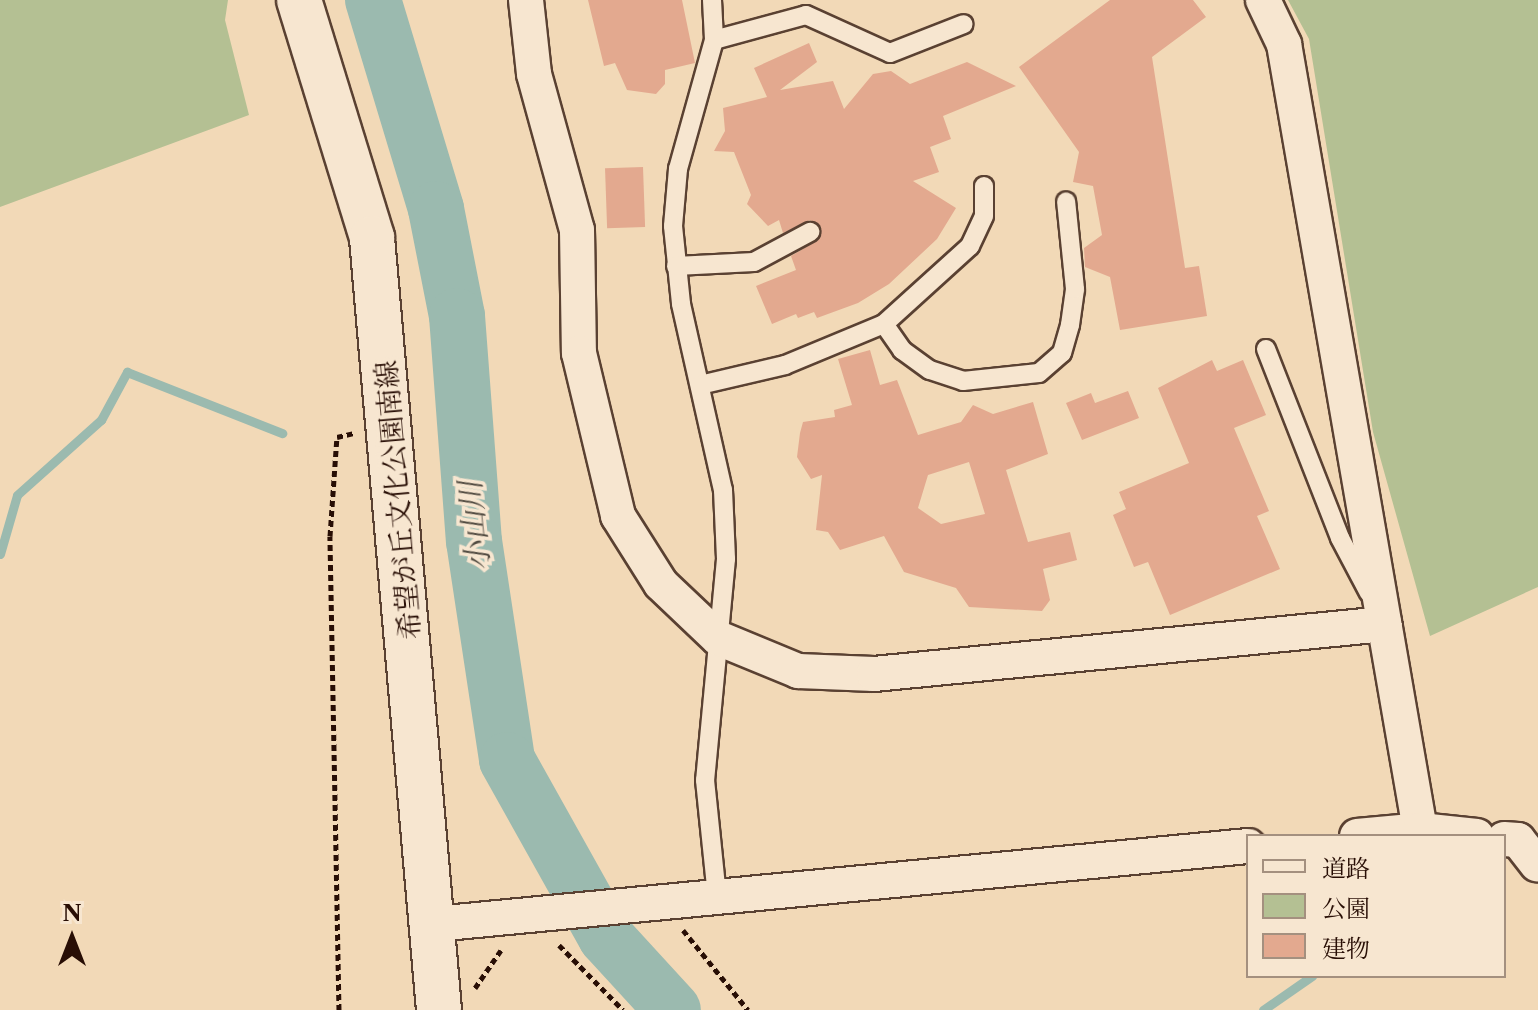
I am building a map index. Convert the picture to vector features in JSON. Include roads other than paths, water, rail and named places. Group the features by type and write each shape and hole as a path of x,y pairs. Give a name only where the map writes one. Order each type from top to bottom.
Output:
{"main road":[{"name":"希望が丘文化公園南線","path":"299,0 372,238 393,423 435,924 457,1005"}],"street":[{"path":"526,0 534,74 577,230 579,353 618,516 661,584 718,638 798,671 874,674 1385,624"},
{"path":"1263,0 1284,44 1420,830"},
{"path":"1378,834 1420,830 1458,834"},
{"path":"1506,839 1518,840 1537,864"},
{"path":"435,924 558,926 623,906 1246,846"}],"lane":[{"path":"712,0 714,40 678,169 676,266 723,490 726,559 705,780 717,897"},
{"path":"714,40 806,15 890,53 964,24"},
{"path":"700,385 785,365 884,324 970,246 984,216 984,186"},
{"path":"884,324 902,350 930,370 963,381 1039,373 1062,353 1070,325 1075,289 1066,201"},
{"path":"676,266 754,262 810,232"},
{"path":"1266,349 1340,538 1385,624"}],"waterway":[{"name":"小山川","path":"373,0 436,209 457,316 474,541 507,760 606,937 673,1010"},
{"path":"0,554 17,495 101,420 127,372 282,433"},
{"path":"1263,1010 1309,978"}]}
